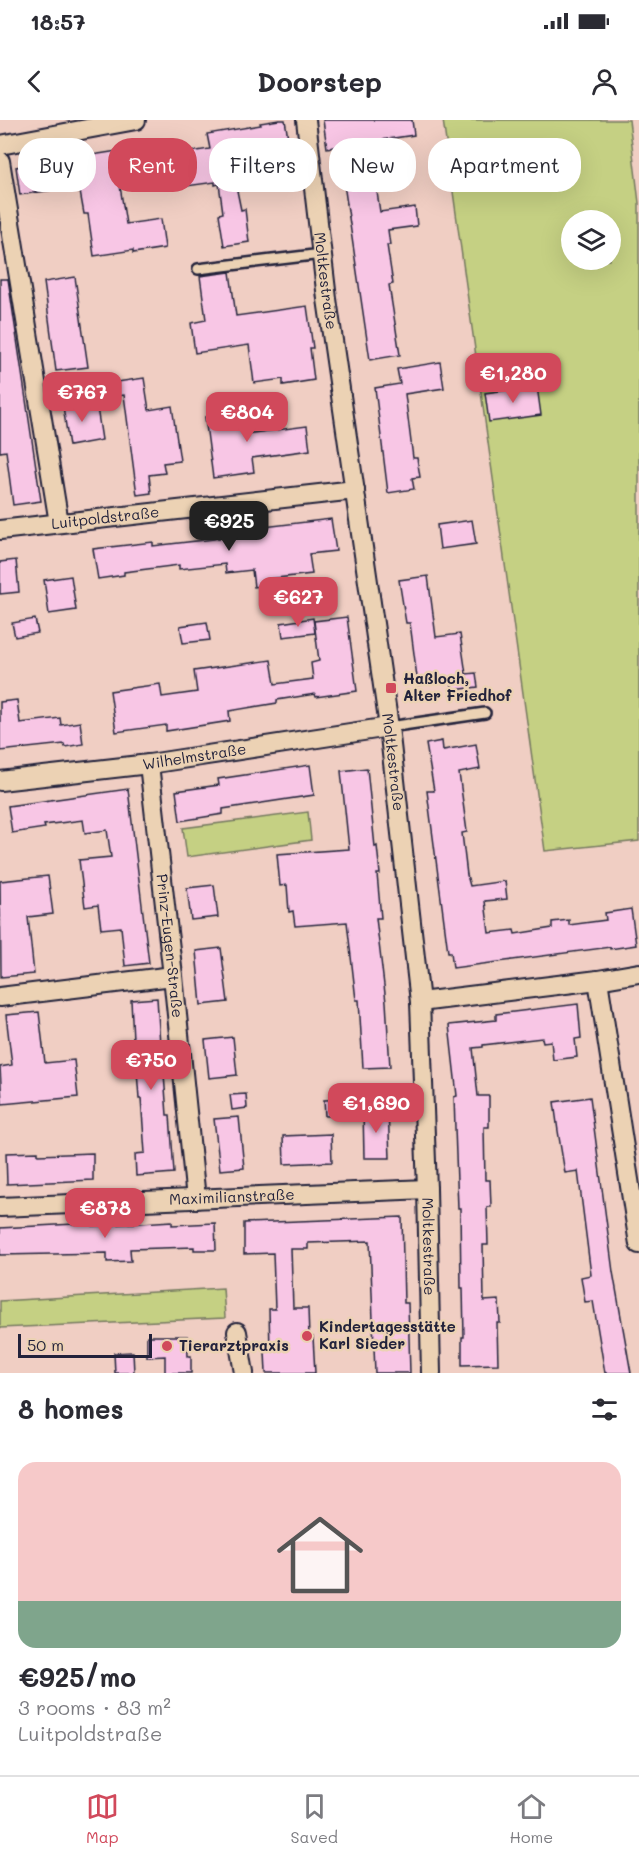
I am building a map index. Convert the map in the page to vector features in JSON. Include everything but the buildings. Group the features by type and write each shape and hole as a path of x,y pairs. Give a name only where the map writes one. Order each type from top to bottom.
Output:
{"street":[{"path":"0,145 136,120"},
{"name":"Moltkestraße","path":"306,120 322,254 389,727 420,1002 431,1373"},
{"path":"0,161 59,523"},
{"name":"Luitpoldstraße","path":"0,530 355,490"},
{"name":"Wilhelmstraße","path":"0,781 149,764 389,727"},
{"name":"Prinz-Eugen-Straße","path":"149,764 196,1199"},
{"path":"420,1002 639,973"},
{"path":"0,997 173,976"},
{"path":"598,980 639,1244"},
{"name":"Maximilianstraße","path":"0,1207 427,1189"},
{"path":"237,1332 244,1373"}],"lane":[{"path":"198,269 322,254"},
{"path":"389,727 485,713"}],"green space":[{"path":"443,120 629,120 639,203 639,841 545,851 453,192 581,192 581,138 446,138"},
{"path":"308,812 311,840 187,857 183,828"},
{"path":"223,1288 225,1318 0,1328 0,1301"}],"place":[{"name":"Haßloch, Alter Friedhof","path":"391,688"},
{"name":"Kindertagesstätte Karl Sieder","path":"307,1336"},
{"name":"Tierarztpraxis","path":"167,1346"}]}
